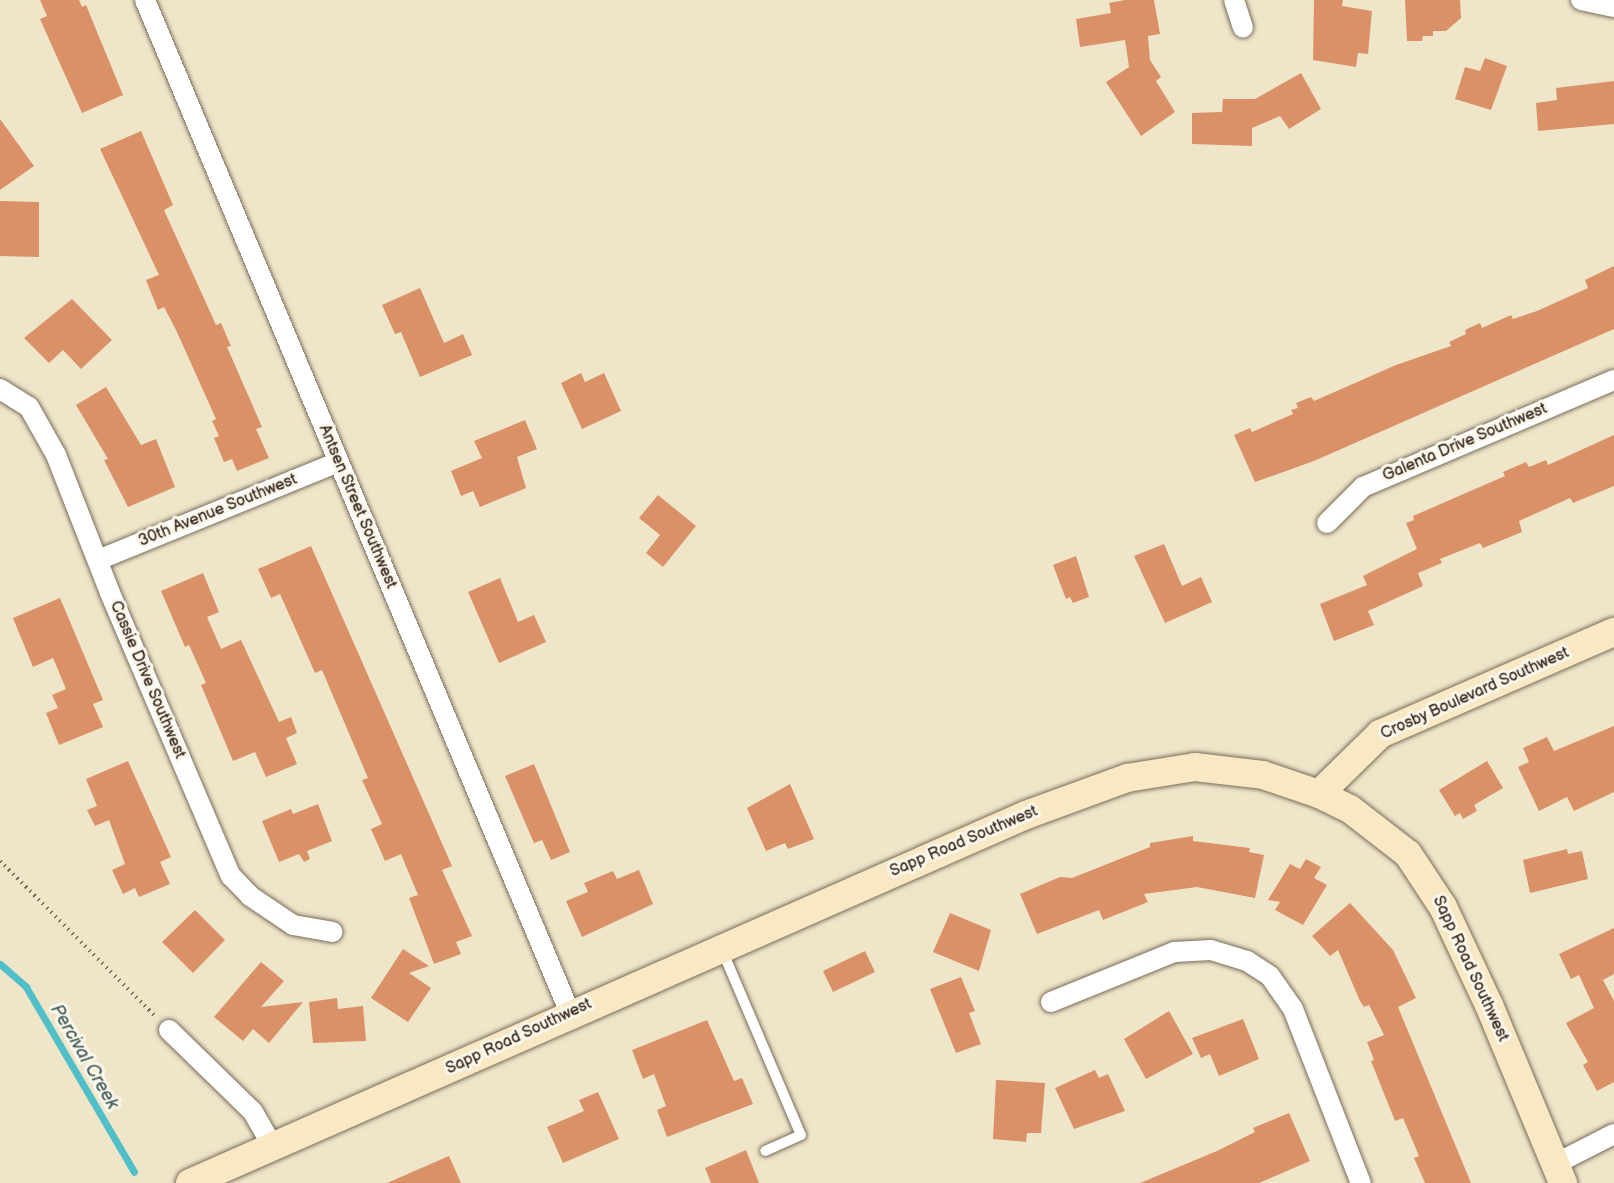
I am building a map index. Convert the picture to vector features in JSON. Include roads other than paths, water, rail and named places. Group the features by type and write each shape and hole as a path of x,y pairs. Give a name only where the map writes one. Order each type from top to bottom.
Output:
{"street":[{"name":"Antsen Street Southwest","path":"145,0 570,1013"},
{"path":"1234,0 1243,28"},
{"path":"1581,0 1614,7"},
{"name":"Galenta Drive Southwest","path":"1326,523 1363,487 1614,380"},
{"name":"Cassie Drive Southwest","path":"0,388 29,407 56,455 231,876 250,896 293,925 332,932"},
{"name":"30th Avenue Southwest","path":"98,560 338,462"},
{"name":"Crosby Boulevard Southwest","path":"1319,794 1380,734 1614,632"},
{"name":"Sapp Road Southwest","path":"190,1183 721,946 1026,815 1127,778 1195,767 1263,775 1319,794 1350,808 1408,854 1443,907 1489,1005 1559,1174"},
{"path":"1051,1002 1174,952 1210,950 1247,961 1270,976 1293,1009 1361,1183"},
{"path":"169,1030 253,1112 273,1147"},
{"path":"1559,1174 1614,1134"}],"lane":[{"path":"721,946 801,1135 765,1151"}],"waterway":[{"name":"Percival Creek","path":"0,964 26,987 134,1172"}]}
